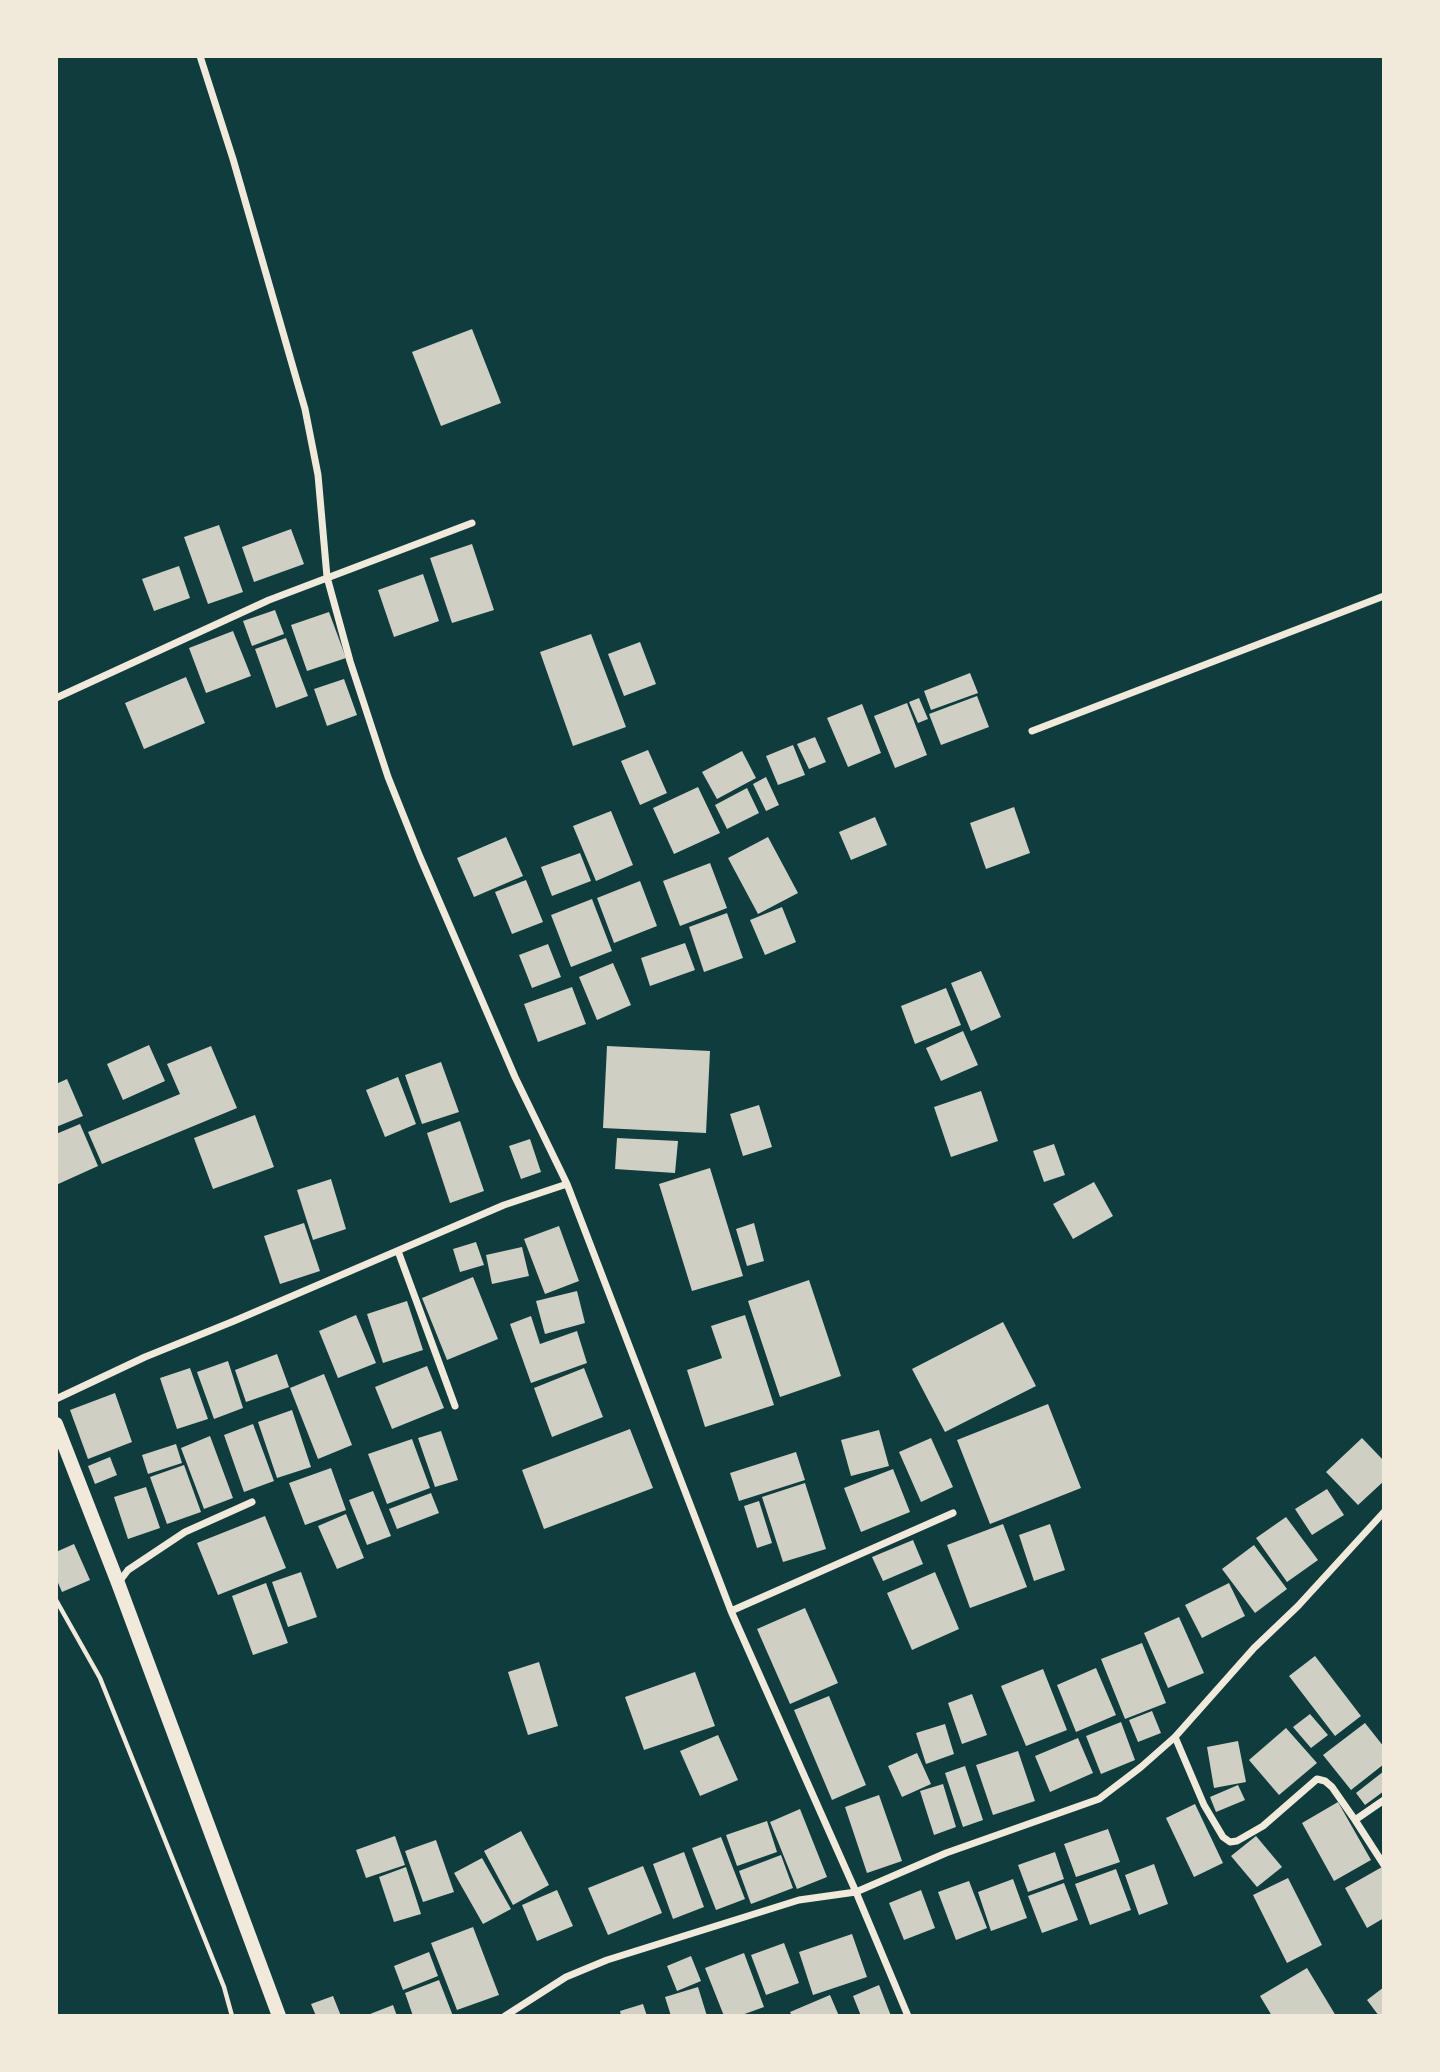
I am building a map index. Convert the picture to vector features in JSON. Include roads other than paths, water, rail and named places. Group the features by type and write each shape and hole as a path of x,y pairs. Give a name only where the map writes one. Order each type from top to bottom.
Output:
{"main road":[{"path":"56,1424 279,2016"}],"street":[{"path":"200,56 233,159 305,409 318,475 327,577 350,661 384,764 420,858 515,1077 567,1184 731,1611 908,2016"},
{"path":"56,698 270,600 472,523"},
{"path":"1032,732 1384,596"},
{"path":"56,1399 145,1357 504,1205 567,1184"},
{"path":"398,1251 455,1406"},
{"path":"118,1583 128,1570 186,1532 252,1502"},
{"path":"505,2016 566,1977 607,1960 799,1900 856,1892 946,1853 1100,1799 1175,1737 1254,1648 1298,1606 1384,1512"},
{"path":"731,1611 953,1513"},
{"path":"1377,1519 1384,1526"},
{"path":"1175,1737 1214,1826 1223,1838 1230,1842 1237,1841 1263,1826 1317,1779 1332,1787 1384,1865"},
{"path":"1355,1819 1384,1800"}]}
